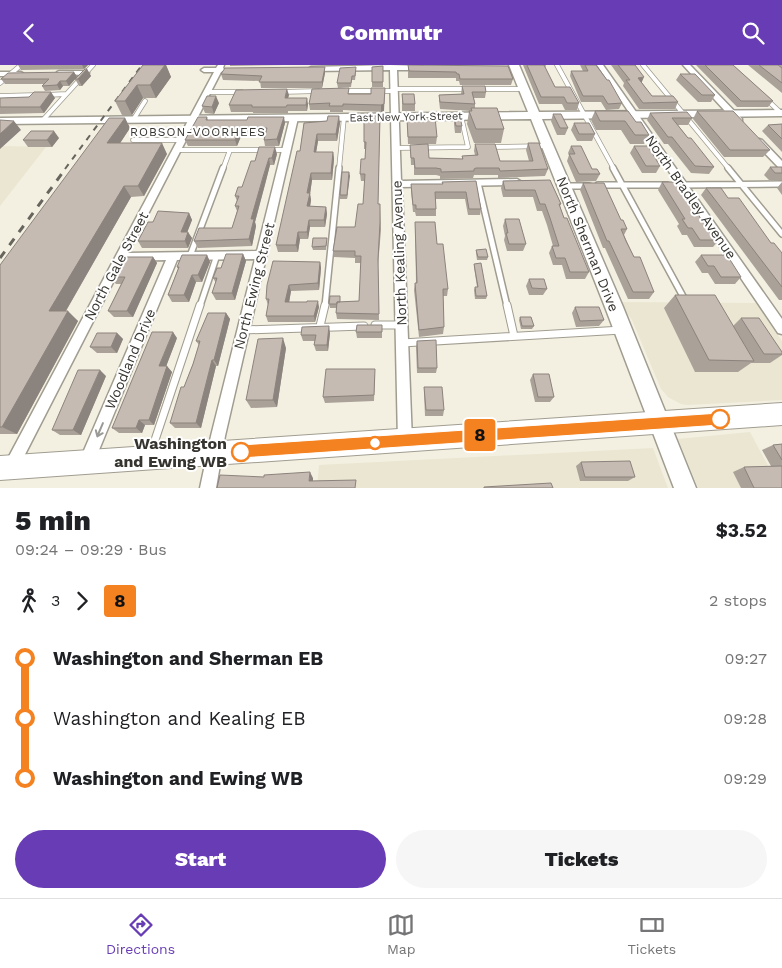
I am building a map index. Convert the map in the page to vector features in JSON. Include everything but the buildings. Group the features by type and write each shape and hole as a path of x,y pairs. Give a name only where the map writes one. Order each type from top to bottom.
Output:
{"main road":[{"name":"North Sherman Drive","path":"512,66 623,330 685,488"},
{"name":"East New York Street","path":"1,122 781,113"},
{"path":"5,468 782,414"}],"street":[{"name":"North Bradley Avenue","path":"600,65 780,324"},
{"path":"686,65 748,130"},
{"path":"306,69 353,67 434,68"},
{"name":"North Kealing Avenue","path":"393,67 405,441"},
{"path":"204,70 223,68"},
{"name":"North Gale Street","path":"5,468 120,257 206,92 223,68"},
{"path":"0,74 29,73"},
{"path":"48,73 86,73"},
{"name":"North Ewing Street","path":"208,488 214,453 294,118"},
{"path":"754,137 782,165"},
{"path":"397,184 525,182"},
{"path":"120,257 261,255"},
{"name":"Woodland Drive","path":"87,462 173,256"}],"lane":[{"path":"0,83 21,65"},
{"path":"42,121 93,65"},
{"path":"557,65 686,303"},
{"path":"643,65 782,234"},
{"path":"340,91 523,89"},
{"path":"273,92 321,91"},
{"path":"206,92 245,92"},
{"path":"0,96 66,94"},
{"path":"763,97 781,113"},
{"path":"133,120 146,101"},
{"path":"461,116 468,147"},
{"path":"320,326 324,315 344,117"},
{"path":"133,140 181,139"},
{"path":"486,147 547,146"},
{"path":"396,148 477,147"},
{"path":"176,150 287,150"},
{"path":"190,256 230,150"},
{"path":"478,183 514,336"},
{"path":"560,183 623,185 782,184"},
{"path":"149,458 217,255"},
{"path":"243,330 320,326 401,325"},
{"path":"402,343 623,330"}],"shaded area":[{"path":"2,146 46,147 0,206 0,148"},
{"path":"618,302 756,303 782,341 782,400 687,405 668,397 661,389 632,320"},
{"path":"750,432 780,488 698,488 678,439"},
{"path":"653,448 668,488 317,488 319,465"}],"railway":[{"path":"65,169 142,65"},
{"path":"0,258 66,168"}],"bus line":[{"name":"8","path":"241,452 720,419"}],"place":[{"name":"Washington and Ewing WB","path":"241,452"}],"district":[{"name":"ROBSON-VOORHEES","path":"198,132"}]}
